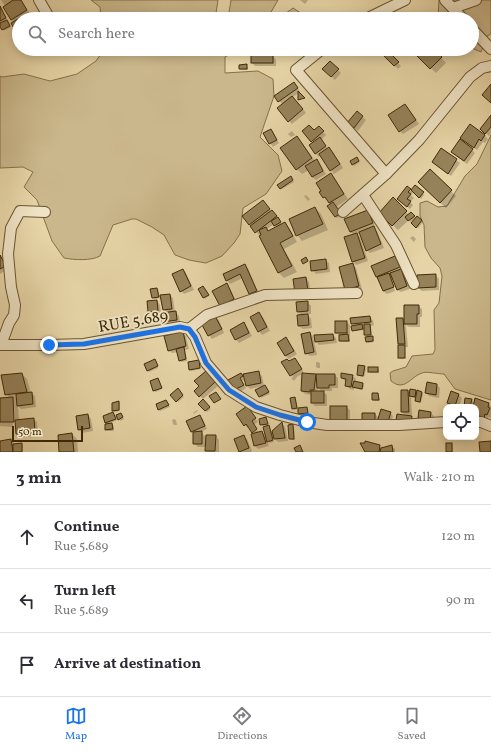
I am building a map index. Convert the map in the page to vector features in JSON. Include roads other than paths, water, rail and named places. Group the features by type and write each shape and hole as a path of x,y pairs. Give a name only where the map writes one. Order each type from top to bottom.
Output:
{"street":[{"path":"39,0 46,12"},
{"path":"380,12 403,0"},
{"path":"445,0 457,12"},
{"path":"453,8 476,0"},
{"path":"479,36 491,49"},
{"path":"313,56 296,70 386,174"},
{"path":"343,212 364,195 419,140 470,77 482,68 491,66"},
{"path":"364,195 396,244 414,284"},
{"path":"0,345 14,315 8,254 11,228 20,211 45,212"},
{"path":"189,329 207,315 265,295 357,293"},
{"name":"RUE 5.689","path":"0,345 84,344 180,327 189,329 195,337 206,363 229,390 256,407 307,422 327,425 399,425 443,422"},
{"path":"479,422 491,426"}]}
